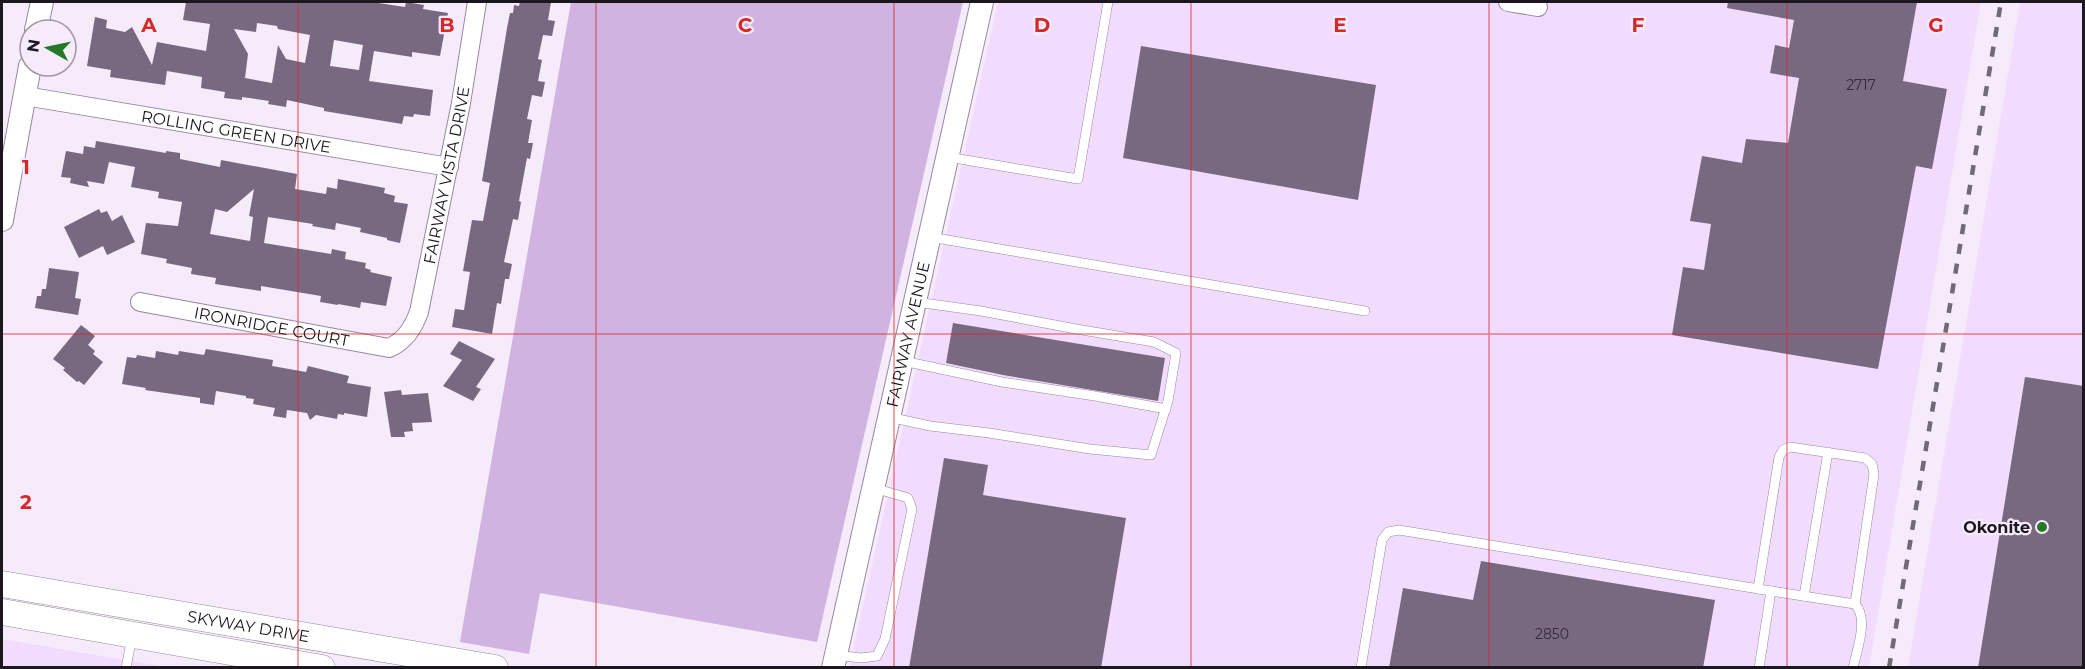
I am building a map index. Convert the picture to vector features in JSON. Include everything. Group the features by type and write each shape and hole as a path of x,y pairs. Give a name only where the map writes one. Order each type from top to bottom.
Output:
{"main road":[{"name":"SKYWAY DRIVE","path":"2,584 495,668"},
{"name":"SKYWAY DRIVE","path":"2,612 322,668"}],"street":[{"path":"39,18 42,2"},
{"name":"FAIRWAY VISTA DRIVE","path":"402,343 419,312 449,167 477,2"},
{"name":"FAIRWAY AVENUE","path":"835,661 982,2"},
{"path":"1508,2 1538,7"},
{"path":"2,220 6,173 28,78"},
{"name":"ROLLING GREEN DRIVE","path":"25,96 449,167"},
{"name":"IRONRIDGE COURT","path":"140,302 389,348 402,343"}],"lane":[{"path":"948,157 1078,179 1108,2"},
{"path":"929,236 1365,311"},
{"path":"889,417 930,426 989,432 1090,449 1151,455 1166,409 1176,353 1154,342 981,311 915,302"},
{"path":"902,361 1002,382 1166,409"},
{"path":"1758,588 1779,457 1783,450 1790,447 1865,458 1872,464 1874,474 1855,604"},
{"path":"1804,596 1828,452"},
{"path":"835,661 877,656 885,639 912,509 908,498 873,488"},
{"path":"1360,668 1382,540 1388,532 1399,530 1855,604 1860,609 1862,619 1853,668"},
{"path":"1759,668 1771,591"},
{"path":"126,668 132,635"}],"shaded area":[{"path":"571,2 963,2 817,642 540,593 529,654 460,642"},
{"path":"998,2 1981,2 1869,667 849,668"},
{"path":"2020,2 2083,2 2083,667 1908,668"},
{"path":"2,639 160,666 167,667 2,667"}],"building":[{"path":"186,2 372,2 405,7 406,2 424,5 423,9 448,13 440,56 412,52 412,57 374,51 369,81 433,90 430,116 414,114 413,117 404,116 402,124 324,111 324,108 287,100 286,107 268,104 269,101 242,97 242,100 224,98 225,92 201,88 202,77 167,71 165,85 110,77 111,70 87,66 95,17 107,20 106,28 125,32 132,27 152,65 157,42 206,51 210,24 183,20","holes":["257,23 310,35 305,63 286,59 278,45 272,83 245,78 248,54 234,29 256,32","334,40 363,45 359,70 330,66"]},
{"path":"520,2 551,2 548,20 555,21 552,36 543,35 538,59 542,60 538,81 545,82 542,97 532,95 527,119 532,120 528,143 533,143 530,159 527,158 518,220 513,219 504,262 512,264 509,279 505,279 501,304 497,303 492,334 452,327 455,309 464,310 470,272 463,271 472,220 483,221 490,183 482,181 507,28 514,5 519,6"},
{"path":"1728,2 1917,2 1903,81 1947,89 1932,169 1916,166 1878,369 1672,335 1683,267 1704,270 1711,224 1690,221 1702,156 1742,163 1746,139 1788,143 1799,78 1770,73 1775,45 1789,48 1794,20 1727,8"},
{"path":"1141,46 1376,85 1358,200 1123,158"},
{"path":"96,141 166,153 166,151 180,153 180,159 220,167 221,160 297,174 295,189 326,194 327,187 337,189 338,179 385,188 384,193 395,196 394,202 408,204 400,243 360,232 361,228 336,223 335,230 268,217 264,243 331,254 332,249 346,252 345,259 366,263 365,268 371,270 370,272 392,277 386,306 361,302 360,308 320,302 321,296 261,286 261,291 215,284 216,278 191,274 192,268 166,263 167,259 141,254 146,223 178,226 182,202 158,198 159,192 131,187 135,167 109,162 104,184 87,181 89,187 70,183 71,178 61,177 66,151 83,154 84,146 95,148","holes":["254,189 249,216 253,217 250,241 210,234 215,209 227,212"]},
{"path":"99,209 101,213 107,211 112,221 122,215 135,242 107,255 103,246 79,258 64,227"},
{"path":"49,268 79,272 75,298 81,299 78,315 35,308 37,296 41,296 42,289 46,289"},
{"path":"953,323 1165,358 1158,401 946,363"},
{"path":"81,325 95,336 88,345 95,351 93,354 103,362 84,385 77,382 63,370 65,368 53,359"},
{"path":"459,341 495,359 476,387 481,389 473,401 443,386 462,360 450,354"},
{"path":"206,349 273,360 272,366 306,372 308,366 349,376 347,383 371,387 367,417 344,413 344,415 338,414 337,419 316,415 310,420 307,413 287,410 286,418 273,416 275,408 253,404 254,399 246,398 246,396 216,391 214,405 200,403 200,398 145,390 146,388 122,384 127,357 136,358 137,355 155,358 156,351 178,355 179,351 204,355"},
{"name":"Okonite","path":"2025,377 2084,386 2084,668 1978,668"},
{"path":"401,390 402,395 428,393 432,422 412,423 413,431 404,432 405,437 391,437 384,392"},
{"path":"944,458 988,465 983,495 1126,518 1101,668 909,668"},
{"path":"1481,561 1715,600 1703,668 1389,668 1403,588 1473,600"}],"railway":[{"path":"1889,668 2001,2"}],"place":[{"name":"Okonite","path":"2042,527"}]}
